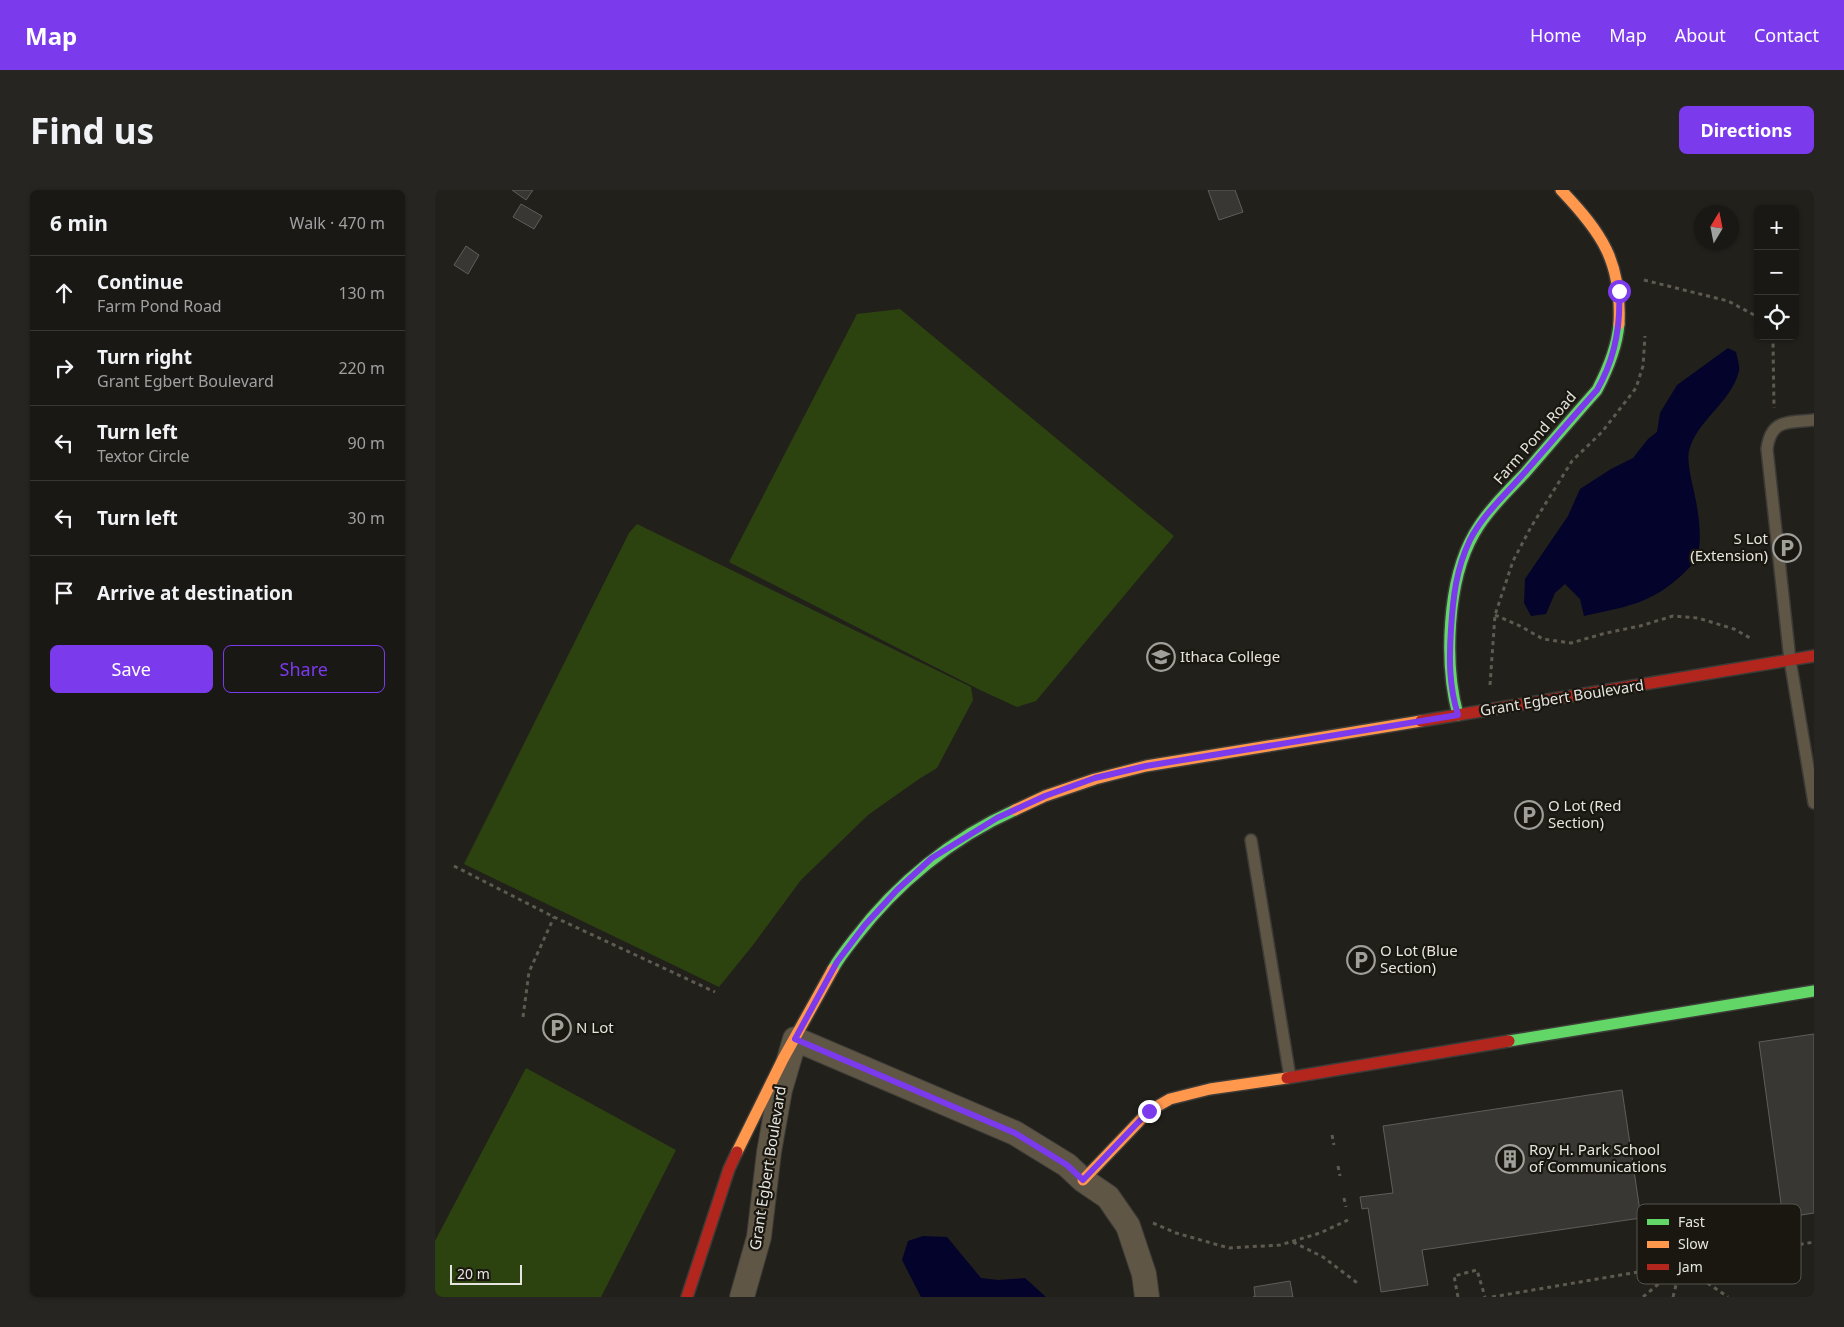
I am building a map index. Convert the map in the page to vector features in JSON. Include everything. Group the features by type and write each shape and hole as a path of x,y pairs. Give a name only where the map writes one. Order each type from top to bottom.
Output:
{"street":[{"name":"Farm Pond Road","path":"1458,715 1452,696 1449,674 1452,610 1459,569 1470,540 1487,514 1597,390 1605,377 1616,346 1619,328 1619,291 1610,255 1587,217 1561,190"},
{"name":"Grant Egbert Boulevard","path":"687,1297 729,1169 780,1065 837,962 865,925 897,890 932,858 997,818 1045,796 1095,778 1146,766 1814,656"},
{"path":"1083,1180 1149,1111 1170,1099 1210,1089 1814,990"},
{"name":"Grant Egbert Boulevard","path":"742,1297 759,1237 769,1152 780,1090 795,1039"},
{"path":"795,1039 1015,1133 1067,1165 1083,1180 1108,1197 1127,1226 1144,1274 1147,1297"}],"lane":[{"path":"1814,420 1785,423 1774,428 1768,438 1767,449 1790,660 1814,802"},
{"path":"1251,840 1290,1077"}],"path":[{"path":"1614,269 1644,280 1728,301 1754,315"},
{"path":"1644,280 1644,290"},
{"path":"1489,710 1495,615 1513,561 1548,497 1572,461 1602,432 1636,388 1643,366 1645,329"},
{"path":"1773,340 1774,428"},
{"path":"1495,615 1521,626 1543,639 1571,643 1673,616 1698,618 1734,629 1761,644 1774,663"},
{"path":"454,866 715,992"},
{"path":"523,1017 529,972 555,916"},
{"path":"1332,1135 1334,1145"},
{"path":"1338,1166 1340,1176"},
{"path":"1344,1198 1345,1208"},
{"path":"1150,1222 1176,1233 1229,1248 1280,1245 1319,1233 1348,1220"},
{"path":"1293,1241 1323,1257 1360,1285"},
{"path":"1801,1244 1814,1242"},
{"path":"1458,1297 1454,1276 1477,1270 1485,1297"},
{"path":"1492,1297 1637,1272"},
{"path":"1643,1297 1658,1284"},
{"path":"1673,1297 1676,1284"},
{"path":"1709,1284 1728,1297"}],"green space":[{"path":"900,309 1174,536 1036,701 1017,707 729,562 857,314"},
{"path":"637,524 971,687 973,700 937,768 868,815 801,880 719,987 464,864 629,533"},
{"path":"526,1068 676,1150 601,1297 435,1297 435,1241"}],"water":[{"path":"1728,348 1736,352 1738,361 1739,371 1735,382 1729,393 1699,430 1693,440 1688,457 1700,533 1698,553 1693,563 1683,574 1660,592 1625,607 1584,616 1580,599 1565,584 1555,593 1546,614 1531,616 1524,603 1525,579 1568,516 1580,489 1611,469 1633,458 1648,439 1657,432 1660,413 1677,385"},
{"path":"923,1236 947,1237 981,1278 998,1280 1025,1278 1046,1297 921,1297 902,1260 908,1241"}],"building":[{"path":"512,190 533,190 526,200"},
{"path":"1208,190 1235,190 1243,212 1219,220"},
{"path":"521,204 542,216 534,229 513,217"},
{"path":"466,246 479,255 468,274 454,265"},
{"path":"1814,1034 1814,1213 1801,1215 1801,1204 1781,1204 1759,1042"},
{"name":"Roy H. Park School of Communications","path":"1622,1090 1639,1204 1637,1204 1637,1219 1422,1250 1428,1285 1381,1292 1368,1208 1362,1209 1360,1197 1393,1193 1383,1126"},
{"path":"1290,1281 1293,1297 1255,1297 1254,1287"}],"traffic: fast":[{"path":"1458,715 1451,671 1451,623 1453,598 1465,553 1474,534 1491,510 1597,390 1611,358 1619,324"},
{"path":"833,969 846,949 871,918 907,881 948,848 969,834 1015,810"},
{"path":"1509,1041 1814,991"}],"traffic: slow":[{"path":"1561,190 1588,220 1607,250 1617,283 1619,324"},
{"path":"1015,810 1045,796 1095,779 1146,766 1421,721"},
{"path":"737,1152 783,1059 833,969"},
{"path":"1083,1180 1149,1111 1170,1099 1210,1089 1287,1078"}],"traffic: jam":[{"path":"1421,721 1814,656"},
{"path":"1287,1078 1509,1041"},
{"path":"687,1297 729,1169 737,1152"}],"place":[{"name":"S Lot (Extension)","path":"1787,548"},
{"name":"Ithaca College","path":"1161,657"},
{"name":"O Lot (Red Section)","path":"1529,815"},
{"name":"O Lot (Blue Section)","path":"1361,960"},
{"name":"N Lot","path":"557,1028"},
{"name":"Roy H. Park School of Communications","path":"1510,1159"}],"route":[{"path":"1149,1111 1083,1180 1067,1165 1015,1133 795,1039 837,962 865,925 897,890 932,858 997,818 1045,796 1095,778 1146,766 1458,715 1452,696 1449,652 1455,585 1463,555 1470,540 1487,514 1597,390 1605,377 1616,346 1619,328 1619,291"}]}
